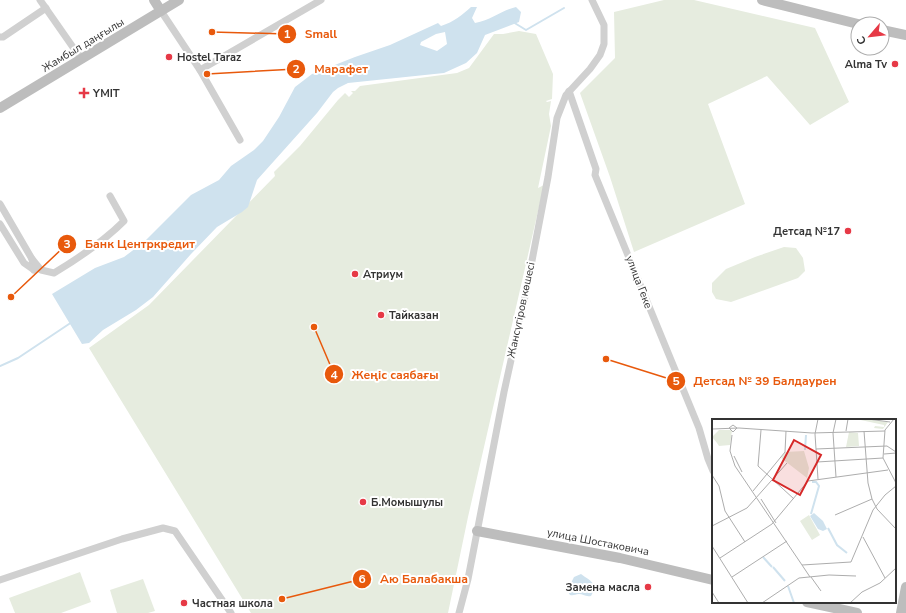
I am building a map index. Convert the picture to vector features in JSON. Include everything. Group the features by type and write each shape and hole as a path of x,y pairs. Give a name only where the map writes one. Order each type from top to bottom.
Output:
{"street":[{"path":"40,0 77,53 83,59"},
{"path":"154,0 200,70 240,140"},
{"name":"Жамбыл даңғылы","path":"0,108 179,0"},
{"path":"200,70 320,0"},
{"name":"Жансүгіров көшесі","path":"459,613 468,579 529,277 548,177 557,118 569,92 590,69 600,55 604,44 604,25 592,0"},
{"path":"762,0 850,22"},
{"path":"0,37 3,37 46,8"},
{"path":"890,32 906,35"},
{"name":"улица Геке","path":"569,92 596,170 596,175 699,428 712,469"},
{"path":"0,204 32,259 41,270 54,273 83,256 112,234 124,221 110,196"},
{"path":"0,224 24,263 34,270 32,259"},
{"path":"0,580 122,539 163,528 175,531 230,613"},
{"name":"улица Шостаковича","path":"477,531 620,558 712,580"},
{"path":"901,613 906,587"},
{"path":"812,603 857,613"}],"shaded area":[{"path":"664,0 694,0 815,28 849,102 810,125 767,76 708,104 745,204 634,252 610,177 580,93 615,58 614,12"},
{"path":"519,31 536,34 553,74 552,99 546,101 551,101 549,114 551,126 538,188 544,185 468,517 448,613 251,613 89,348 149,305 275,176 274,172 300,146 345,93 349,97 353,93 351,91 355,91 360,86 457,73 469,68 494,34"},
{"path":"784,247 796,248 803,258 805,271 798,278 731,302 716,299 712,292 712,283 726,269"},
{"path":"80,572 91,602 61,613 15,613 9,598"},
{"path":"143,579 155,611 148,613 117,613 110,590"}],"water":[{"path":"471,7 477,7 472,18 475,23 486,20 516,7 521,12 519,22 485,35 477,53 466,63 444,73 348,83 338,88 257,180 248,207 217,227 153,297 136,310 103,330 89,343 82,344 52,294 95,268 124,257 144,242 191,195 219,180 231,166 254,150 263,141 279,117 295,87 312,74 390,45 438,23 441,26 446,24 458,18","holes":["445,32 447,44 437,51 420,45 421,42 436,34"]},
{"path":"581,574 594,585 591,596 579,594 570,595 566,589 566,586 571,583 574,577"}],"waterway":[{"path":"513,22 526,30 564,8"},
{"path":"0,366 18,358 72,322"}],"place":[{"name":"Small","path":"212,32"},
{"name":"Hostel Taraz","path":"169,57"},
{"name":"Alma Tv","path":"895,64"},
{"name":"Марафет","path":"207,74"},
{"name":"YMIT","path":"84,93"},
{"name":"Детсад №17","path":"848,231"},
{"name":"Атриум","path":"355,274"},
{"name":"Банк Центркредит","path":"11,297"},
{"name":"Тайказан","path":"381,315"},
{"name":"Жеңіс саябағы","path":"314,327"},
{"name":"Детсад № 39 Балдаурен","path":"606,359"},
{"name":"Б.Момышулы","path":"363,502"},
{"name":"Замена масла","path":"648,587"},
{"name":"Аю Балабакша","path":"282,599"},
{"name":"Частная школа","path":"184,603"}]}
